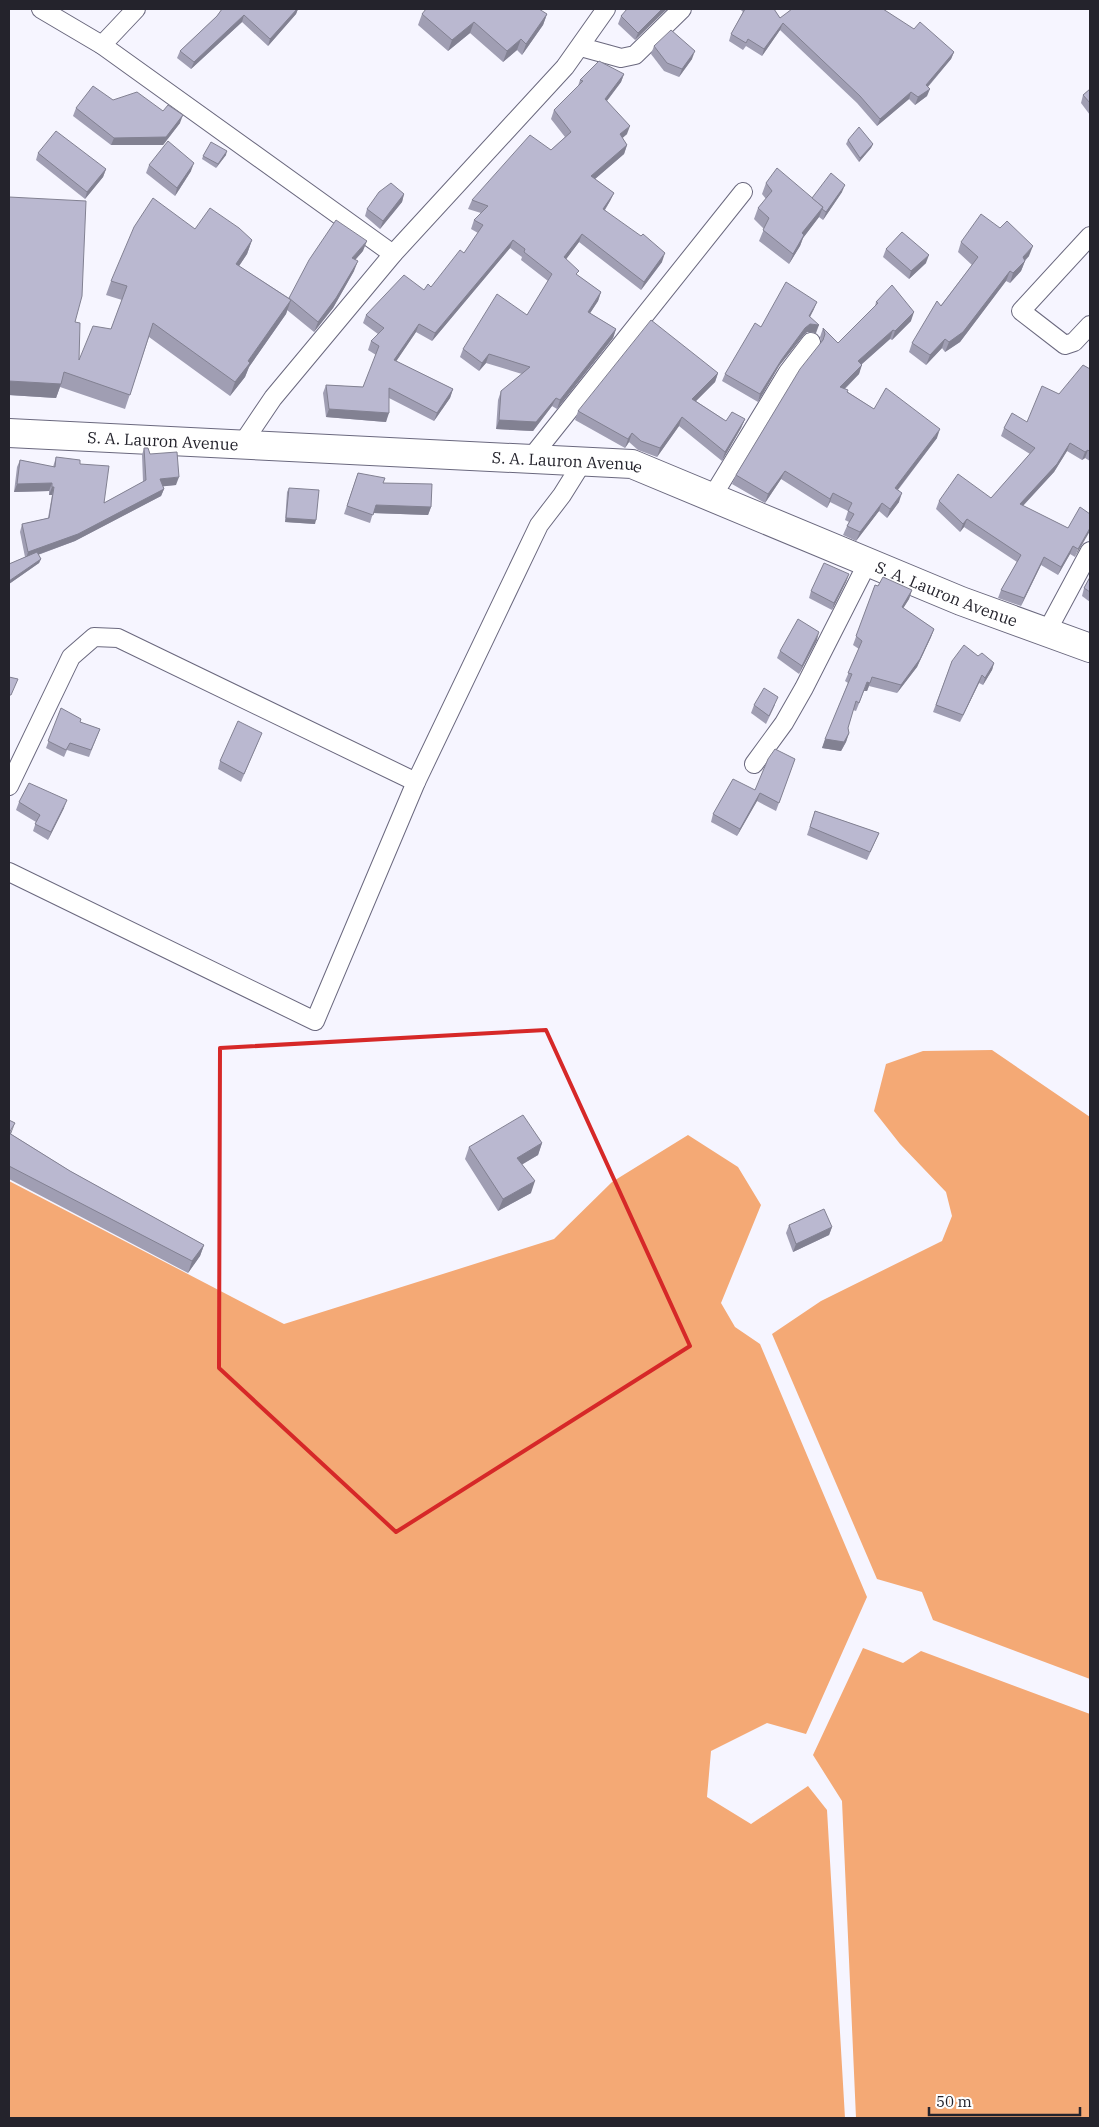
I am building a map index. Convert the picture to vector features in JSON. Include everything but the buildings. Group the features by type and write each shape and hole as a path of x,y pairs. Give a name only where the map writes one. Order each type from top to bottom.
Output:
{"highway":[{"name":"S. A. Lauron Avenue","path":"9,433 632,464 1046,634 1090,648"}],"street":[{"path":"41,9 102,45 393,254"},
{"path":"102,45 136,9"},
{"path":"242,444 272,398 393,254 565,67 581,47 606,9"},
{"path":"581,47 621,58 636,55 682,9"},
{"path":"530,458 743,192"},
{"path":"1090,236 1021,310 1065,345 1074,342 1090,325"},
{"path":"712,496 788,372 812,342"},
{"path":"9,872 315,1021 416,782 539,525 562,496 582,463"},
{"path":"1046,634 1090,551"},
{"path":"754,764 784,723 804,688 868,562"},
{"path":"9,786 72,657 94,637 118,638 416,782"}],"highlighted area":[{"path":"546,1030 690,1346 396,1532 219,1368 220,1048"}],"shaded area":[{"path":"992,1050 1090,1117 1090,1679 933,1620 922,1592 877,1579 772,1334 821,1301 942,1241 952,1216 946,1192 900,1144 874,1111 886,1064 923,1051"},
{"path":"688,1135 738,1167 761,1205 721,1303 735,1327 760,1344 867,1597 806,1734 767,1723 711,1751 707,1797 751,1824 808,1786 827,1810 845,2118 9,2118 9,1181 284,1324 554,1239 612,1182"},
{"path":"863,1648 903,1663 921,1651 1090,1714 1090,2118 856,2118 842,1801 813,1755"}]}
